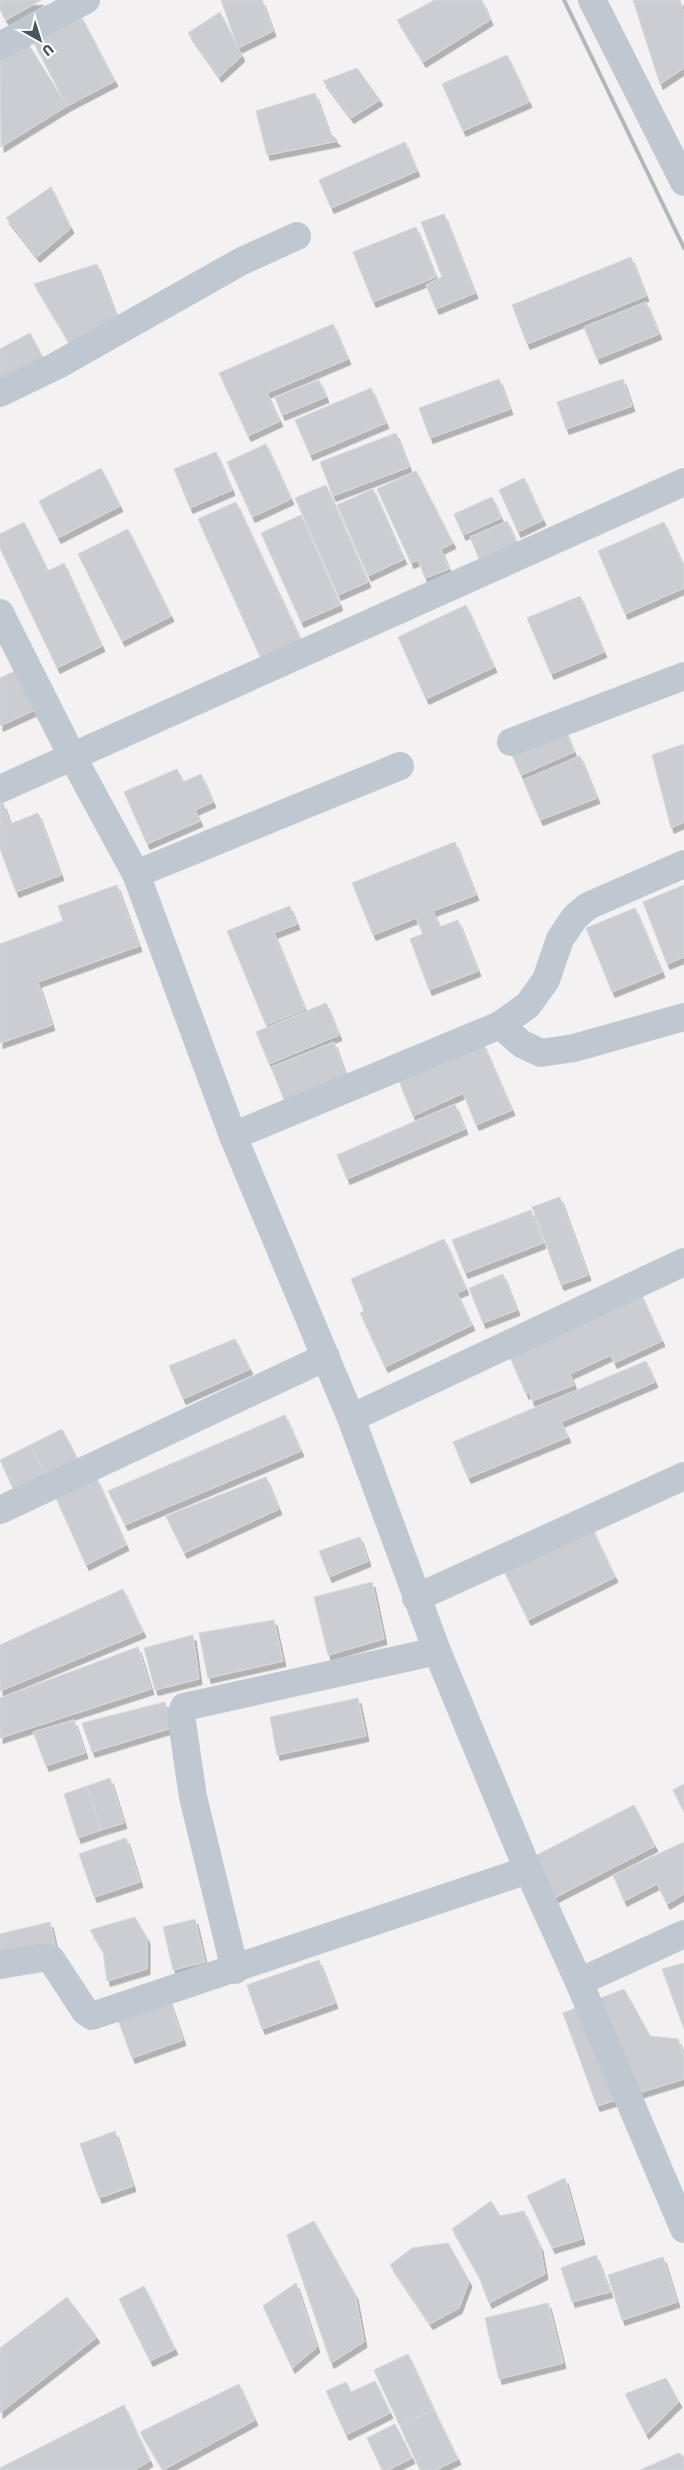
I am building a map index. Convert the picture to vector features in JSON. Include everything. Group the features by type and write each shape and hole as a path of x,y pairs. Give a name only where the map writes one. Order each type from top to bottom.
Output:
{"street":[{"path":"0,46 86,0"},
{"path":"592,0 673,135 684,182"},
{"path":"0,393 56,366 240,262 297,236"},
{"path":"0,789 684,482"},
{"path":"0,613 72,756 136,874 233,1136 351,1418 437,1651 528,1870 579,1982 684,2229"},
{"path":"511,742 684,676"},
{"path":"136,874 400,766"},
{"path":"233,1136 500,1024 528,1005 546,980 560,939 581,912 609,895 684,864"},
{"path":"500,1024 522,1044 541,1054 574,1048 684,1017"},
{"path":"351,1418 684,1262"},
{"path":"0,1510 326,1357"},
{"path":"416,1598 684,1476"},
{"path":"235,1970 193,1797 181,1714 184,1707 437,1651"},
{"path":"0,1965 42,1958 51,1959 85,2011 92,2016 235,1970 528,1870"},
{"path":"579,1982 684,1934"}],"building":[{"path":"0,0 41,0 6,20 0,10"},
{"path":"221,0 262,0 273,31 238,48"},
{"path":"435,0 482,0 490,20 423,62 397,20"},
{"path":"633,0 680,0 684,14 684,68 660,84"},
{"path":"220,12 242,56 219,77 188,33"},
{"path":"82,18 115,81 67,106 34,43"},
{"path":"27,42 67,106 1,147 0,57"},
{"path":"507,55 529,102 463,131 442,84"},
{"path":"357,68 380,100 351,118 323,81"},
{"path":"315,93 329,132 338,141 267,155 256,111"},
{"path":"405,142 417,171 331,208 319,180"},
{"path":"51,187 71,228 37,257 6,218"},
{"path":"444,214 475,293 436,309 426,285 442,277 421,222"},
{"path":"416,227 436,277 373,302 353,252"},
{"path":"631,257 646,296 527,344 512,305"},
{"path":"97,264 119,323 74,351 34,284"},
{"path":"646,302 659,334 597,359 584,327"},
{"path":"333,324 348,359 267,393 280,421 248,436 219,373"},
{"path":"30,333 43,358 0,380 0,349"},
{"path":"499,379 510,409 430,438 419,408"},
{"path":"623,379 632,406 566,429 557,402"},
{"path":"319,380 326,397 282,415 275,397"},
{"path":"371,388 386,423 310,455 295,420"},
{"path":"396,433 409,467 333,496 320,462"},
{"path":"266,444 291,499 252,517 227,462"},
{"path":"216,452 232,490 190,508 174,469"},
{"path":"101,468 120,506 58,538 39,501"},
{"path":"416,471 453,543 441,549 449,569 425,578 418,560 411,563 377,489"},
{"path":"524,478 543,520 518,532 499,490"},
{"path":"326,485 368,582 338,595 295,498"},
{"path":"373,489 404,559 368,576 337,505"},
{"path":"492,497 501,518 463,535 454,514"},
{"path":"236,502 302,642 262,661 198,519"},
{"path":"301,515 340,605 301,622 261,533"},
{"path":"507,521 519,548 481,563 470,537"},
{"path":"24,522 48,571 64,563 102,646 57,668 0,548 0,534"},
{"path":"664,522 684,567 684,588 625,614 598,551"},
{"path":"128,529 171,616 122,641 78,554"},
{"path":"580,596 604,652 551,674 527,618"},
{"path":"466,605 494,667 426,699 398,637"},
{"path":"17,670 35,710 0,726 0,678"},
{"path":"565,730 574,752 521,775 511,753"},
{"path":"684,744 684,822 671,828 652,755"},
{"path":"580,756 597,798 540,820 523,780"},
{"path":"177,769 183,782 201,774 213,802 195,810 200,821 147,844 124,792"},
{"path":"3,803 10,824 38,813 61,875 16,892 0,849 0,804"},
{"path":"455,842 476,895 433,911 440,927 458,920 478,971 429,990 410,939 423,934 416,918 373,935 352,883"},
{"path":"117,885 139,946 38,982 52,1025 0,1043 0,944 63,921 58,906"},
{"path":"684,885 684,957 667,964 643,902"},
{"path":"290,906 297,924 274,933 305,1009 266,1025 227,931"},
{"path":"635,908 662,972 612,992 586,928"},
{"path":"326,1003 339,1035 269,1064 256,1032"},
{"path":"334,1042 347,1078 285,1102 271,1067"},
{"path":"483,1043 512,1110 476,1125 463,1093 413,1116 399,1081"},
{"path":"455,1104 465,1129 347,1179 337,1155"},
{"path":"560,1197 588,1275 561,1285 532,1207"},
{"path":"531,1210 543,1243 465,1273 452,1240"},
{"path":"444,1239 466,1289 457,1293 472,1325 385,1367 360,1313 364,1311 351,1279"},
{"path":"503,1274 517,1310 483,1323 469,1288"},
{"path":"638,1288 662,1341 614,1363 611,1355 570,1374 574,1385 532,1401 529,1392 526,1394 508,1353"},
{"path":"235,1339 250,1369 183,1399 169,1366"},
{"path":"646,1361 655,1382 561,1422 568,1437 468,1478 453,1442"},
{"path":"285,1415 301,1451 125,1525 108,1491"},
{"path":"62,1429 78,1460 46,1476 30,1445"},
{"path":"30,1445 46,1476 15,1493 0,1460"},
{"path":"266,1477 279,1509 184,1553 166,1516"},
{"path":"97,1479 126,1545 86,1565 56,1498"},
{"path":"590,1524 615,1577 528,1620 502,1567"},
{"path":"360,1537 368,1561 329,1577 319,1551"},
{"path":"372,1582 384,1639 328,1655 314,1597"},
{"path":"123,1589 143,1632 0,1691 0,1645"},
{"path":"274,1620 283,1661 208,1678 199,1633"},
{"path":"193,1635 199,1679 155,1690 144,1648"},
{"path":"138,1647 151,1689 0,1738 0,1698"},
{"path":"358,1698 366,1736 277,1755 270,1717"},
{"path":"165,1702 171,1728 92,1752 82,1723"},
{"path":"74,1720 85,1753 46,1766 33,1732"},
{"path":"110,1778 124,1823 101,1830 87,1786"},
{"path":"684,1784 684,1812 673,1790"},
{"path":"87,1786 101,1830 78,1838 64,1794"},
{"path":"634,1805 655,1846 552,1899 531,1858"},
{"path":"126,1838 140,1882 94,1897 79,1854"},
{"path":"684,1842 684,1894 667,1904 657,1884 624,1901 613,1875"},
{"path":"135,1917 147,1938 147,1969 107,1981 103,1951 90,1930"},
{"path":"195,1919 205,1962 173,1970 163,1927"},
{"path":"50,1922 56,1949 0,1963 0,1934"},
{"path":"319,1960 335,2003 262,2029 247,1985"},
{"path":"684,1963 684,2029 662,1969"},
{"path":"624,1989 650,2036 678,2039 684,2056 684,2079 597,2106 563,2013"},
{"path":"169,1999 183,2040 132,2058 117,2017"},
{"path":"115,2131 133,2186 99,2198 80,2144"},
{"path":"565,2178 582,2239 552,2248 527,2196"},
{"path":"491,2201 500,2216 524,2211 540,2246 545,2274 489,2303 479,2277 452,2229"},
{"path":"314,2221 355,2294 364,2342 331,2363 287,2235"},
{"path":"448,2243 469,2281 459,2308 430,2324 390,2265 412,2248"},
{"path":"596,2255 610,2292 572,2302 561,2268"},
{"path":"663,2257 677,2302 622,2320 608,2275"},
{"path":"296,2283 317,2347 292,2368 263,2306"},
{"path":"144,2286 175,2349 150,2361 119,2299"},
{"path":"67,2297 97,2337 0,2413 0,2348"},
{"path":"548,2303 563,2363 499,2379 485,2318"},
{"path":"408,2354 434,2410 400,2426 374,2370"},
{"path":"666,2378 679,2402 646,2434 625,2394"},
{"path":"375,2381 390,2413 346,2435 326,2391 346,2382 351,2392"},
{"path":"239,2384 255,2420 163,2470 140,2432"},
{"path":"124,2405 150,2461 135,2470 0,2470 0,2468"},
{"path":"434,2410 458,2459 436,2470 420,2470 400,2426"},
{"path":"395,2424 412,2458 388,2470 382,2470 367,2438"},
{"path":"679,2453 684,2457 684,2470 640,2470"}],"railway":[{"path":"564,0 684,248"}]}
